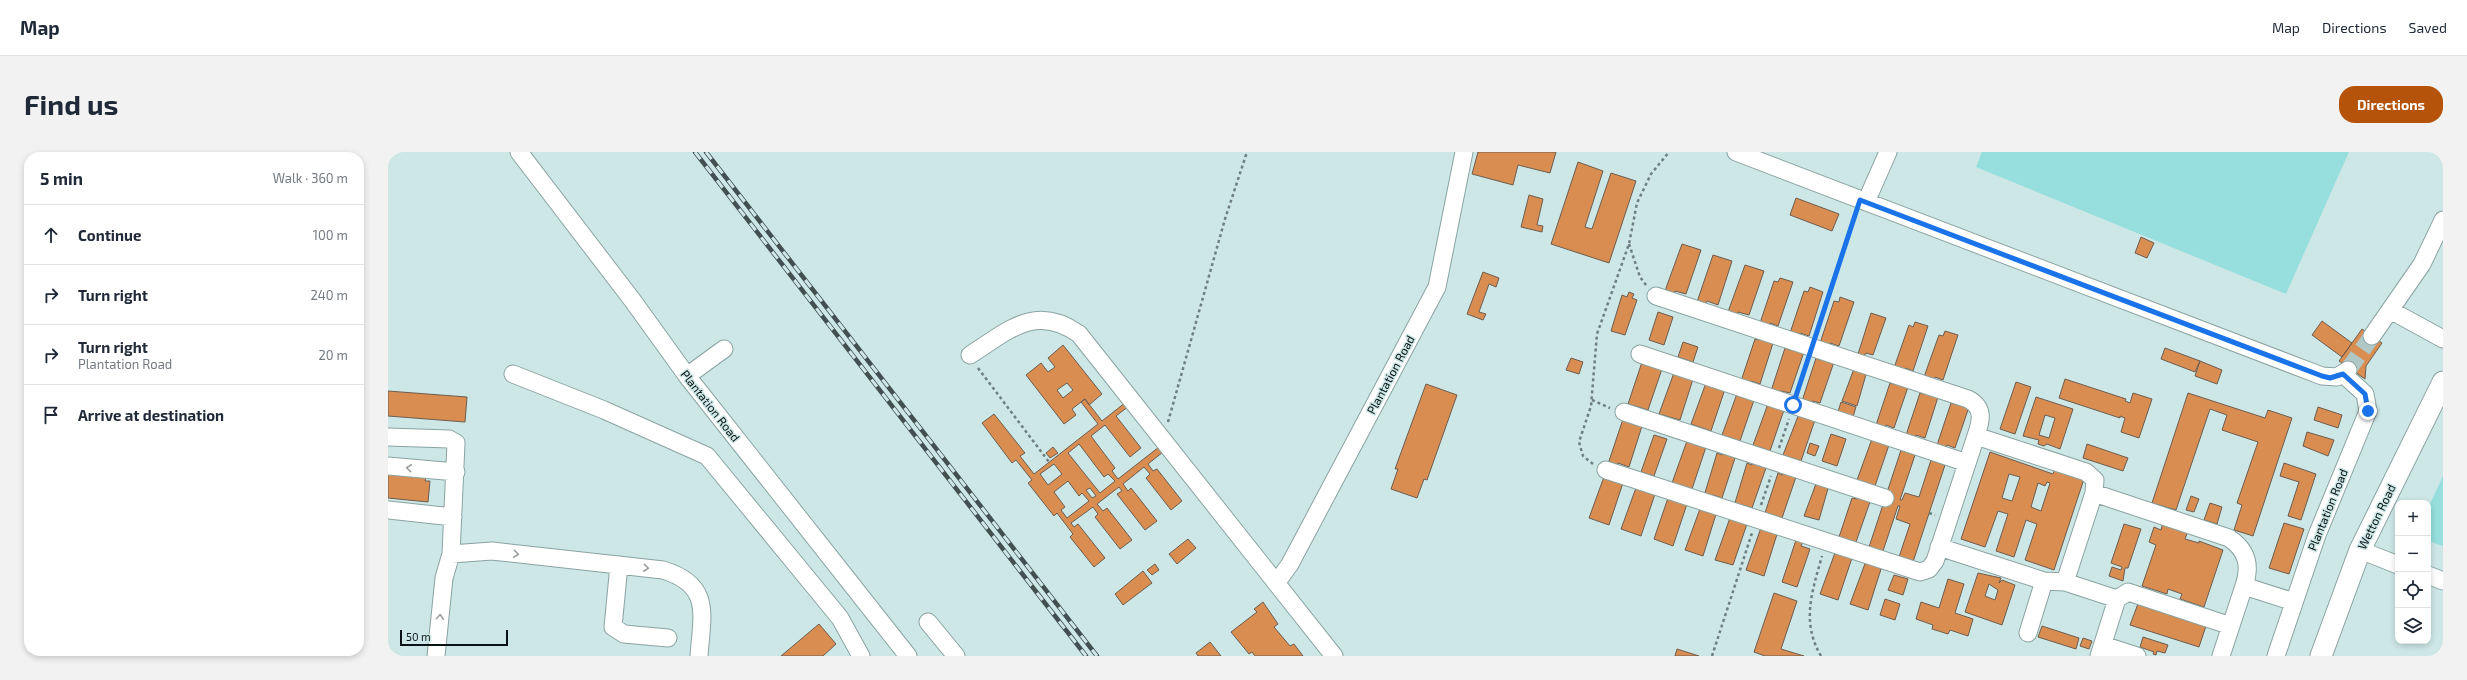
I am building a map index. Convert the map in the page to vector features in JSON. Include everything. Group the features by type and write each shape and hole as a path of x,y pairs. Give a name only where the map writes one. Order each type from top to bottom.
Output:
{"main road":[{"name":"Wetton Road","path":"2321,656 2360,550 2443,382"}],"street":[{"name":"Plantation Road","path":"519,152 633,301 687,376 908,656"},
{"name":"Plantation Road","path":"1277,582 1290,564 1437,287 1464,152"},
{"path":"1736,152 1863,201 1888,152"},
{"name":"Plantation Road","path":"1863,201 2322,376 2330,378 2346,372 2365,394 2368,411 2317,535 2276,656"},
{"path":"2372,336 2422,264 2443,220"},
{"path":"1606,470 1756,520 1920,572 1929,569 1934,564 1976,436 1982,415 1973,402 1656,296"},
{"path":"2390,310 2443,339"},
{"path":"970,355 1023,322 1044,319 1062,324 1086,340 1334,656"},
{"path":"687,376 724,349"},
{"path":"1640,354 1967,463"},
{"path":"512,374 604,410 707,456 840,618 861,656"},
{"path":"1624,412 1885,498"},
{"path":"1976,436 2086,472 2095,480 2094,493 2065,582"},
{"path":"388,437 452,440 457,446 450,554 442,593 436,656"},
{"path":"388,466 456,472"},
{"path":"2094,493 2229,538 2240,547 2247,561 2248,569 2244,586 2221,656"},
{"path":"388,510 453,517"},
{"path":"1940,547 2044,581 2065,582 2117,600"},
{"path":"2360,550 2395,564"},
{"path":"450,554 492,551 663,570 680,575 691,583 697,590 703,609 699,656"},
{"path":"620,565 613,627 624,634 668,638"},
{"path":"2431,576 2443,581"},
{"path":"2028,633 2044,581"},
{"path":"2244,586 2294,602"},
{"path":"2136,656 2101,650 2117,600 2128,592 2231,626"},
{"path":"928,622 956,656"}],"path":[{"path":"1163,438 1225,219 1247,152"},
{"path":"1606,470 1583,456 1579,442 1592,400 1597,334 1629,244 1637,204 1651,174 1669,152"},
{"path":"1712,656 1793,405 1863,201"},
{"path":"1629,244 1640,277 1656,296"},
{"path":"970,355 985,380 1049,462"},
{"path":"1592,400 1624,412"},
{"path":"1821,656 1811,634 1808,613 1826,542"}],"shaded area":[{"path":"1982,152 2349,152 2286,294 1976,167"},
{"path":"2443,476 2443,546 2431,542 2431,502"}],"building":[{"path":"1478,152 1556,152 1550,173 1518,165 1513,185 1472,174"},
{"path":"1578,162 1603,171 1585,227 1592,229 1611,173 1636,181 1609,263 1551,244"},
{"path":"1529,195 1543,199 1537,225 1543,226 1542,232 1521,227"},
{"path":"1796,198 1839,214 1832,231 1790,215"},
{"path":"2141,237 2154,243 2147,258 2135,253"},
{"path":"1682,244 1701,250 1686,294 1675,291 1674,295 1666,292 1666,288"},
{"path":"1713,255 1732,261 1718,305 1707,301 1705,305 1697,303"},
{"path":"1745,265 1764,271 1749,315 1738,312 1737,316 1729,313 1729,309"},
{"path":"1483,272 1499,278 1496,287 1489,284 1479,312 1486,314 1483,320 1467,314"},
{"path":"1780,278 1793,282 1778,326 1770,323 1769,327 1761,324 1761,320 1774,281 1778,282"},
{"path":"1810,287 1823,292 1809,336 1800,333 1799,336 1791,334 1804,291 1808,292"},
{"path":"1629,292 1634,294 1632,298 1637,300 1625,335 1611,331 1622,295 1627,297"},
{"path":"1840,297 1854,302 1839,346 1830,343 1829,346 1821,343 1821,340 1834,301 1839,302"},
{"path":"1658,312 1673,317 1664,345 1649,340"},
{"path":"1871,313 1886,318 1873,355 1866,353 1864,356 1858,354"},
{"path":"2322,321 2352,343 2342,357 2312,335"},
{"path":"1915,322 1928,326 1913,371 1905,368 1904,371 1896,368 1895,365 1909,325 1913,327"},
{"path":"2362,329 2382,343 2366,366 2365,379 2339,361"},
{"path":"1945,331 1958,335 1943,380 1935,377 1934,380 1926,377 1925,374 1939,335 1943,336"},
{"path":"1761,335 1774,340 1760,384 1751,381 1750,384 1742,382 1755,339 1759,340"},
{"path":"1683,342 1698,347 1693,362 1678,357"},
{"path":"1063,345 1102,394 1089,405 1085,399 1072,409 1076,415 1064,424 1026,375 1041,363 1048,372 1055,367 1048,358","holes":["1067,383 1073,390 1063,398 1057,390"]},
{"path":"1791,345 1805,349 1790,393 1781,391 1780,394 1772,391 1772,388 1785,348 1790,350"},
{"path":"2165,348 2200,361 2195,372 2161,359"},
{"path":"1822,355 1835,359 1820,403 1812,401 1811,404 1803,401 1803,398 1816,358 1820,360"},
{"path":"1571,358 1583,362 1579,374 1566,370"},
{"path":"1643,359 1663,366 1648,410 1628,404"},
{"path":"2200,361 2222,370 2217,384 2195,376"},
{"path":"1855,366 1867,371 1857,406 1842,401"},
{"path":"1675,370 1694,376 1680,420 1659,414"},
{"path":"1896,379 1909,384 1894,428 1886,425 1885,428 1877,426 1890,383 1894,384"},
{"path":"2065,379 2126,399 2125,401 2130,403 2133,393 2152,399 2139,438 2121,432 2125,418 2120,416 2120,418 2059,398"},
{"path":"1707,380 1726,386 1711,431 1691,424"},
{"path":"2016,382 2031,387 2015,434 2000,429"},
{"path":"1426,384 1457,395 1427,480 1424,479 1417,498 1391,489 1398,469 1395,469"},
{"path":"1926,389 1939,394 1925,438 1916,435 1915,438 1907,436 1920,393 1924,394"},
{"path":"388,391 467,397 465,422 388,416"},
{"path":"1738,391 1755,397 1740,441 1722,435"},
{"path":"2188,393 2265,418 2268,410 2292,418 2253,536 2234,530 2242,505 2237,503 2258,442 2222,430 2227,415 2210,409 2176,510 2152,503"},
{"path":"2036,397 2073,409 2060,449 2047,444 2044,446 2038,444 2039,440 2023,436","holes":["2045,415 2055,418 2049,438 2039,435"]},
{"path":"1085,399 1102,421 1126,402 1129,406 1116,416 1141,448 1130,457 1105,425 1091,436 1115,468 1112,471 1118,479 1159,447 1163,452 1148,464 1153,471 1157,469 1182,501 1171,510 1146,478 1150,474 1144,467 1123,484 1128,491 1131,488 1157,521 1145,530 1117,494 1122,491 1119,487 1097,504 1103,511 1107,508 1132,540 1120,549 1095,517 1098,514 1093,507 1071,523 1074,527 1078,524 1105,558 1094,567 1070,537 1073,534 1057,513 1054,516 1028,483 1032,480 1016,460 1012,463 982,423 994,414 1025,453 1020,456 1034,474 1098,424 1081,402","holes":["1079,444 1104,477 1108,474 1115,481 1100,493 1068,453","1054,464 1062,474 1048,485 1040,474","1068,481 1079,496 1082,493 1089,501 1067,518 1061,510 1065,507 1054,492","1090,488 1096,496 1092,498 1086,490"]},
{"path":"1957,399 1970,404 1955,448 1947,445 1946,448 1938,445 1938,442 1951,403 1955,404"},
{"path":"1769,401 1785,407 1770,451 1753,445"},
{"path":"1841,402 1856,407 1852,420 1837,415"},
{"path":"2318,407 2342,415 2338,428 2314,420"},
{"path":"1800,411 1816,417 1801,461 1783,455"},
{"path":"1624,416 1643,423 1629,467 1618,463 1616,467 1608,465"},
{"path":"2307,432 2334,440 2328,456 2303,446"},
{"path":"1831,434 1846,439 1837,466 1822,461"},
{"path":"1654,435 1667,439 1654,476 1641,472"},
{"path":"1873,436 1890,442 1875,486 1857,480"},
{"path":"1688,438 1707,444 1692,489 1681,485 1680,489 1672,486 1672,483"},
{"path":"1810,443 1819,446 1815,456 1807,453"},
{"path":"2087,444 2128,458 2123,471 2083,458"},
{"path":"1053,447 1058,453 1050,458 1046,453"},
{"path":"1723,450 1736,455 1722,498 1713,495 1711,499 1704,496 1717,453 1722,455"},
{"path":"1901,450 1915,455 1900,500 1902,500 1905,493 1919,497 1931,460 1945,465 1913,562 1899,557 1910,524 1896,519 1900,506 1898,506 1883,551 1869,547"},
{"path":"1990,452 2053,474 2055,469 2084,479 2054,570 2025,560 2037,524 2026,520 2014,557 1996,551 2008,514 1998,511 1985,547 1961,539","holes":["2009,474 2020,477 2012,501 2002,498","2047,482 2050,483 2041,511 2031,507 2038,483 2045,486"]},
{"path":"1754,460 1767,465 1752,508 1743,505 1742,509 1734,506 1747,463 1752,465"},
{"path":"2284,463 2316,474 2301,520 2288,516 2299,482 2280,476"},
{"path":"1784,470 1797,474 1782,518 1773,515 1772,519 1765,516 1765,513 1778,473 1782,475"},
{"path":"388,473 426,477 425,481 430,481 428,502 388,498"},
{"path":"1605,474 1624,480 1609,525 1589,518"},
{"path":"1817,481 1829,485 1819,520 1804,516"},
{"path":"1637,485 1656,491 1641,536 1621,529"},
{"path":"1669,495 1688,501 1673,546 1654,539"},
{"path":"1858,495 1871,499 1856,542 1839,537 1852,498 1857,499"},
{"path":"2191,496 2199,499 2194,512 2186,510"},
{"path":"2210,503 2222,507 2217,524 2204,520"},
{"path":"1701,506 1717,511 1703,556 1685,550"},
{"path":"1731,515 1748,521 1733,565 1715,560"},
{"path":"2163,522 2188,531 2185,539 2199,543 2199,541 2223,550 2204,607 2180,599 2182,594 2168,589 2167,594 2142,586 2156,545 2149,542 2154,527 2161,530"},
{"path":"2284,523 2304,529 2289,574 2269,568"},
{"path":"2124,524 2141,529 2128,568 2125,568 2123,581 2109,576 2112,567 2121,570 2122,567 2111,563"},
{"path":"1762,525 1778,531 1764,576 1746,570"},
{"path":"1188,539 1196,548 1177,564 1169,554"},
{"path":"1796,540 1803,542 1801,546 1810,549 1797,587 1782,582"},
{"path":"1836,550 1853,555 1838,600 1820,594"},
{"path":"1866,561 1882,566 1868,610 1850,604"},
{"path":"1155,564 1159,570 1152,575 1147,570"},
{"path":"1143,571 1152,583 1123,605 1115,594"},
{"path":"1978,573 2001,578 1999,583 2002,580 2015,585 2002,625 1965,612","holes":["1989,584 1998,590 1995,600 1985,596"]},
{"path":"1894,575 1908,579 1903,595 1888,590"},
{"path":"1948,579 1964,584 1955,613 1973,619 1968,636 1950,630 1948,634 1932,629 1933,625 1916,619 1921,602 1939,608"},
{"path":"1774,593 1797,601 1781,649 1804,656 1765,656 1754,652"},
{"path":"1885,599 1900,604 1895,620 1880,615"},
{"path":"2139,601 2207,623 2199,647 2130,625"},
{"path":"1263,602 1278,624 1274,627 1290,646 1294,644 1303,656 1255,656 1252,652 1249,654 1231,632 1257,612 1254,609"},
{"path":"819,624 836,644 823,656 781,656"},
{"path":"2042,626 2079,638 2076,649 2038,637"},
{"path":"2143,637 2168,645 2165,653 2157,651 2156,655 2153,654 2154,652 2140,647"},
{"path":"2083,638 2092,641 2089,649 2080,646"},
{"path":"1210,642 1221,656 1198,656 1196,653"},
{"path":"1677,649 1699,656 1675,656"}],"tunnel":[{"path":"2348,370 2372,336"}],"railway":[{"path":"695,152 1086,656"},
{"path":"706,152 1097,656"}],"route":[{"path":"1793,405 1860,200 2322,376 2330,378 2343,374 2362,389 2367,399 2368,411"}]}
